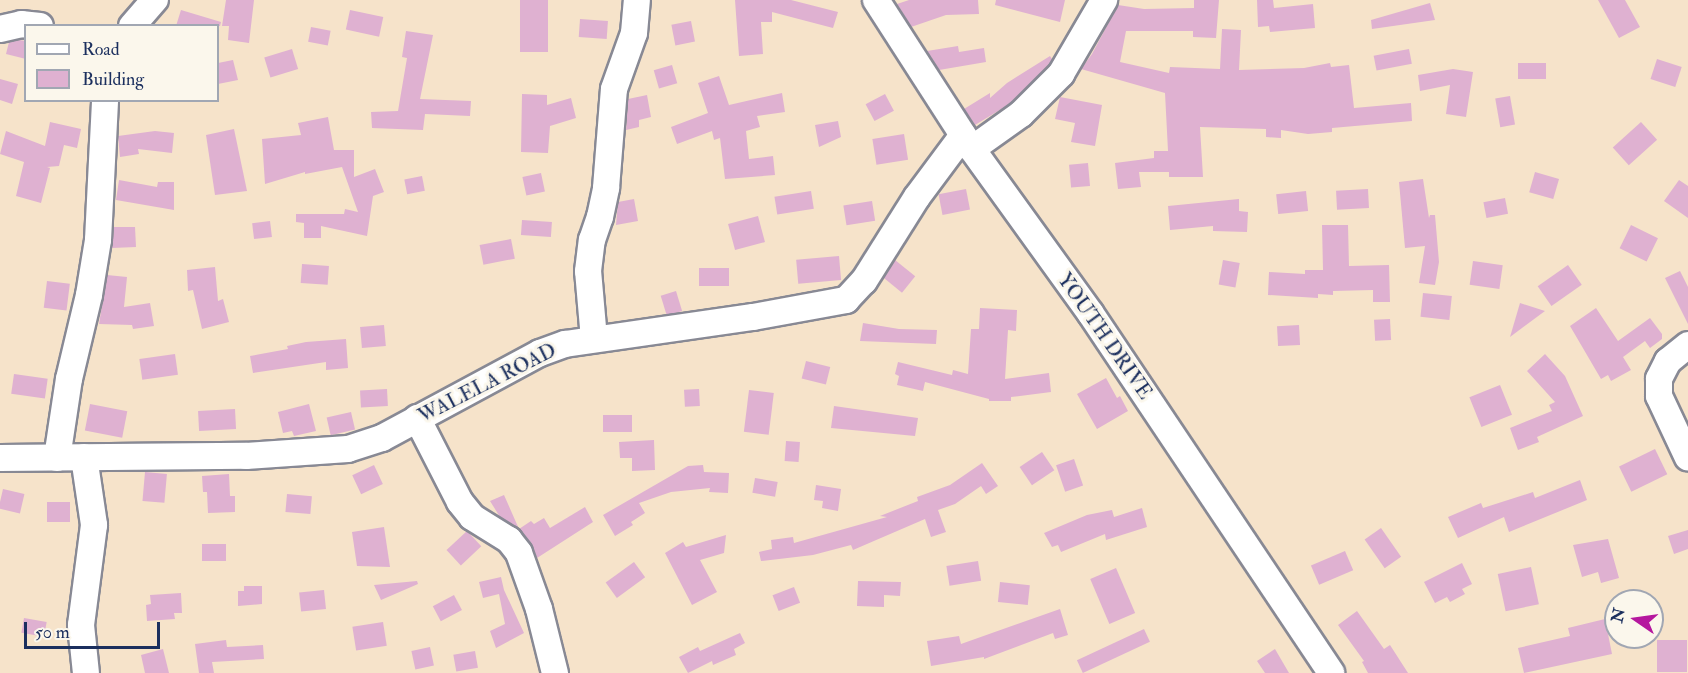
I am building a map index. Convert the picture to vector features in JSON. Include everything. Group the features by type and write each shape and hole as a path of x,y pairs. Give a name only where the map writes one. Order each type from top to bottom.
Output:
{"street":[{"path":"134,24 155,0"},
{"path":"594,339 588,271 592,240 606,188 614,89 634,33 637,0"},
{"name":"YOUTH DRIVE","path":"876,0 968,142 1091,314 1331,673"},
{"name":"WALELA ROAD","path":"0,458 246,456 348,449 382,438 540,353 565,344 753,317 846,300 864,281 916,197 968,142 1022,114 1061,74 1104,0"},
{"path":"0,29 24,24"},
{"path":"57,458 69,379 89,295 98,240 105,102"},
{"path":"1688,345 1668,361 1659,379 1659,396 1688,458"},
{"path":"417,418 460,502 472,517 509,540 519,553 539,609 555,673"},
{"path":"84,457 94,525 81,625 86,673"}],"building":[{"path":"226,0 254,0 249,43 228,40 229,26 222,26"},
{"path":"520,0 548,0 548,52 520,52"},
{"path":"735,0 791,0 838,12 833,28 772,12 772,22 761,22 763,54 739,56"},
{"path":"909,0 978,0 979,14 946,15 911,27 897,4"},
{"path":"996,0 1065,0 1060,22 995,5"},
{"path":"1194,0 1219,0 1216,38 1193,37 1193,31 1126,31 1120,62 1169,73 1170,67 1220,69 1222,29 1241,30 1239,70 1304,68 1330,63 1331,67 1349,65 1354,108 1411,103 1412,121 1332,128 1332,132 1308,134 1281,130 1281,138 1266,137 1266,129 1200,127 1203,177 1169,177 1169,172 1139,172 1141,187 1118,189 1115,163 1154,158 1154,151 1168,151 1165,93 1081,69 1092,54 1118,5 1144,9 1194,8"},
{"path":"1257,0 1273,0 1274,8 1313,4 1315,28 1270,32 1269,26 1258,27"},
{"path":"1598,0 1625,0 1640,27 1619,38"},
{"path":"1430,3 1435,20 1372,29 1371,20"},
{"path":"181,10 221,22 220,26 219,24 177,24"},
{"path":"350,10 383,17 379,37 346,30"},
{"path":"580,19 608,21 607,39 579,37"},
{"path":"691,21 695,42 675,45 671,25"},
{"path":"311,27 331,31 328,46 308,42"},
{"path":"406,31 433,35 420,99 471,101 470,116 425,114 423,130 372,128 371,112 398,111 407,58 402,57"},
{"path":"24,41 24,58 6,54 9,42"},
{"path":"958,46 959,52 984,48 986,62 939,70 927,51"},
{"path":"292,49 298,69 270,78 264,57"},
{"path":"1409,49 1412,64 1377,71 1374,56"},
{"path":"1050,56 1052,59 1049,65 1008,105 975,125 964,109 990,93 990,98 1007,83"},
{"path":"1657,59 1682,67 1675,87 1651,79"},
{"path":"233,60 238,80 219,84 219,63"},
{"path":"1518,63 1546,63 1546,79 1518,79"},
{"path":"672,65 677,83 659,89 654,70"},
{"path":"1453,69 1473,72 1466,117 1446,114 1450,85 1420,91 1418,75"},
{"path":"719,76 729,105 782,93 785,112 757,116 760,127 746,131 749,159 773,156 775,175 725,179 720,138 714,140 712,131 677,144 671,127 708,113 698,83"},
{"path":"0,79 18,84 12,104 0,100"},
{"path":"522,94 547,95 547,105 571,98 576,118 550,126 548,153 521,152"},
{"path":"885,94 894,111 874,121 866,104"},
{"path":"647,95 651,117 639,120 639,127 626,130 628,99"},
{"path":"1510,96 1515,125 1500,127 1495,99"},
{"path":"1060,97 1102,105 1095,146 1071,142 1075,123 1055,119"},
{"path":"328,117 334,150 354,150 354,177 375,169 384,192 373,196 367,236 321,226 321,238 304,238 304,223 296,222 296,214 344,214 345,209 358,212 342,167 305,174 305,172 265,184 262,139 301,135 298,123"},
{"path":"838,121 841,137 819,147 815,125"},
{"path":"50,122 81,129 77,148 64,145 59,166 47,167 50,168 41,203 16,196 24,162 0,154 6,131 45,146"},
{"path":"1641,122 1657,140 1629,165 1613,147"},
{"path":"234,129 247,191 215,195 206,135"},
{"path":"155,131 174,133 172,153 138,149 139,154 120,157 118,136"},
{"path":"904,134 908,160 876,165 872,139"},
{"path":"1088,163 1090,186 1071,188 1069,165"},
{"path":"1535,172 1559,179 1553,199 1529,192"},
{"path":"541,173 545,192 526,196 522,177"},
{"path":"422,176 425,191 407,194 404,179"},
{"path":"1423,179 1429,218 1430,215 1435,215 1439,262 1435,285 1419,283 1425,246 1405,248 1399,182"},
{"path":"119,180 157,187 158,182 174,182 174,210 116,200"},
{"path":"1679,180 1688,186 1688,218 1664,201"},
{"path":"966,189 970,210 943,215 939,194"},
{"path":"1368,189 1369,208 1337,210 1336,191"},
{"path":"811,191 814,209 777,215 774,197"},
{"path":"1306,191 1308,211 1278,214 1276,194"},
{"path":"1505,198 1508,214 1486,218 1483,202"},
{"path":"634,199 638,221 616,225 618,202"},
{"path":"1239,199 1239,211 1248,212 1247,232 1213,231 1213,226 1170,230 1168,206"},
{"path":"872,201 875,221 846,225 843,206"},
{"path":"758,216 765,242 735,250 728,224"},
{"path":"522,220 552,222 551,237 521,235"},
{"path":"270,221 272,237 254,239 252,223"},
{"path":"1322,225 1348,225 1349,266 1389,265 1390,302 1373,302 1373,290 1333,291 1333,295 1318,294 1318,298 1268,295 1269,272 1305,274 1305,270 1323,270"},
{"path":"1631,225 1658,238 1647,262 1620,248"},
{"path":"114,227 135,227 136,247 112,248"},
{"path":"511,239 515,259 483,265 480,245"},
{"path":"839,256 841,280 798,284 796,260"},
{"path":"895,260 915,276 902,293 882,276"},
{"path":"1223,260 1240,263 1235,288 1219,285"},
{"path":"1473,261 1503,265 1499,289 1470,285"},
{"path":"302,264 329,266 328,285 301,283"},
{"path":"1568,265 1582,285 1551,306 1538,286"},
{"path":"215,267 218,301 223,299 229,322 202,329 193,290 188,291 187,270"},
{"path":"699,268 729,268 729,286 699,286"},
{"path":"1680,271 1688,287 1688,324 1665,278"},
{"path":"107,275 127,277 124,307 150,303 154,326 133,329 132,325 99,324"},
{"path":"47,281 70,284 67,311 44,308"},
{"path":"676,291 682,311 667,316 661,296"},
{"path":"1423,293 1452,296 1449,320 1420,317"},
{"path":"1520,303 1545,311 1510,337"},
{"path":"980,308 1017,310 1016,331 1008,330 1005,379 1049,373 1051,392 1011,397 1011,401 989,401 989,399 925,382 923,391 897,385 899,376 895,374 898,362 952,375 953,370 968,374 971,329 979,329"},
{"path":"1596,308 1618,341 1650,318 1662,334 1662,339 1650,348 1645,341 1623,357 1631,370 1611,381 1608,375 1601,379 1570,326"},
{"path":"1390,319 1391,340 1375,341 1374,320"},
{"path":"863,323 899,329 937,330 936,344 860,341"},
{"path":"384,325 386,346 362,348 360,327"},
{"path":"1299,325 1300,345 1278,346 1277,326"},
{"path":"346,339 348,368 326,370 326,362 253,373 250,356 288,349 287,346 306,342"},
{"path":"175,354 178,375 142,380 139,359"},
{"path":"1545,354 1565,376 1583,416 1537,437 1539,442 1518,450 1510,428 1552,411 1549,405 1555,402 1527,371"},
{"path":"806,361 830,367 826,385 802,378"},
{"path":"14,374 48,379 45,399 11,394"},
{"path":"1106,378 1117,398 1120,396 1128,411 1097,429 1077,394"},
{"path":"1500,385 1512,415 1481,427 1469,397"},
{"path":"387,389 388,406 361,407 360,390"},
{"path":"699,389 700,406 685,407 684,390"},
{"path":"749,390 774,393 769,435 744,432"},
{"path":"90,404 127,411 122,438 85,431"},
{"path":"309,404 316,431 294,436 292,431 283,433 278,412"},
{"path":"834,406 918,418 915,436 831,428"},
{"path":"235,409 236,429 199,431 198,411"},
{"path":"351,412 355,430 331,435 327,418"},
{"path":"603,415 632,415 632,432 603,432"},
{"path":"654,440 655,470 632,471 632,458 620,458 619,442"},
{"path":"786,441 800,442 799,462 785,461"},
{"path":"1655,449 1667,474 1631,492 1619,467"},
{"path":"1042,452 1054,470 1032,485 1020,467"},
{"path":"1074,459 1083,485 1065,492 1056,465"},
{"path":"982,463 998,486 986,494 981,486 955,504 938,510 946,532 931,537 925,519 853,550 851,545 813,555 761,561 759,552 772,549 771,540 793,537 794,543 887,517 880,516 918,501 917,497 950,485"},
{"path":"374,465 383,484 361,494 352,475"},
{"path":"703,465 704,472 729,473 728,493 709,492 710,488 671,492 639,503 645,513 631,522 633,525 615,536 603,515 688,466"},
{"path":"145,472 167,474 164,503 142,501"},
{"path":"229,474 230,496 235,496 235,512 208,513 207,492 203,492 202,476"},
{"path":"755,478 778,482 775,497 752,493"},
{"path":"1580,480 1587,500 1509,532 1504,517 1458,538 1448,517 1481,503 1483,508 1533,492 1535,498"},
{"path":"816,485 841,489 838,511 822,508 823,501 814,500"},
{"path":"3,489 24,494 20,513 0,509"},
{"path":"287,494 312,496 310,514 285,512"},
{"path":"504,495 519,529 531,521 534,524 544,518 550,528 585,507 593,522 537,558 531,544 521,531 500,517 490,501"},
{"path":"47,502 70,502 70,522 47,522"},
{"path":"1142,508 1147,527 1106,540 1105,534 1061,552 1058,545 1052,547 1044,533 1087,515 1112,510 1114,517"},
{"path":"384,527 390,567 357,566 352,532"},
{"path":"1381,528 1401,557 1385,568 1365,539"},
{"path":"1688,530 1688,549 1674,554 1668,536"},
{"path":"467,531 481,546 461,565 447,550"},
{"path":"726,535 724,553 700,560 717,592 692,605 665,553 683,542 686,547"},
{"path":"1608,539 1619,578 1601,583 1598,572 1582,577 1573,545"},
{"path":"202,544 226,544 226,561 202,561"},
{"path":"1345,551 1353,570 1319,585 1311,565"},
{"path":"978,561 981,581 950,586 946,566"},
{"path":"634,562 645,577 617,598 606,583"},
{"path":"1462,563 1472,584 1462,589 1465,594 1450,602 1447,597 1435,603 1424,582"},
{"path":"1531,567 1539,604 1506,611 1498,574"},
{"path":"1116,568 1135,613 1109,624 1090,579"},
{"path":"501,577 504,590 524,633 496,648 490,631 505,624 499,594 483,598 479,582"},
{"path":"417,581 418,584 381,600 374,585"},
{"path":"858,581 901,582 900,596 884,595 884,607 857,606"},
{"path":"1000,582 1030,585 1028,605 998,602"},
{"path":"244,586 262,586 262,604 238,606 238,591 244,591"},
{"path":"794,587 800,603 779,611 773,595"},
{"path":"324,590 326,609 301,612 299,593"},
{"path":"181,593 182,613 174,613 175,619 147,621 146,605 151,604 150,595"},
{"path":"454,595 462,610 441,621 433,606"},
{"path":"1060,609 1068,635 1055,639 1053,633 984,659 984,657 931,666 927,641 959,636 961,644"},
{"path":"1357,611 1384,649 1390,645 1408,673 1368,673 1362,662 1364,661 1338,625"},
{"path":"24,618 47,622 44,637 21,633"},
{"path":"1604,619 1604,649 1611,649 1612,654 1524,673 1518,648 1570,636 1568,628"},
{"path":"383,622 387,646 356,651 352,627"},
{"path":"1144,629 1150,642 1083,673 1077,660"},
{"path":"740,633 745,643 734,649 736,655 713,665 712,661 688,673 679,657 698,647 700,651"},
{"path":"226,640 227,647 263,645 264,659 212,662 214,673 199,673 195,644"},
{"path":"1664,640 1687,640 1687,672 1657,672 1657,649 1664,649"},
{"path":"430,647 434,666 415,670 411,651"},
{"path":"163,649 169,673 145,673 141,655"},
{"path":"1275,649 1289,673 1265,673 1257,661"},
{"path":"475,651 478,668 456,672 453,655"}]}
